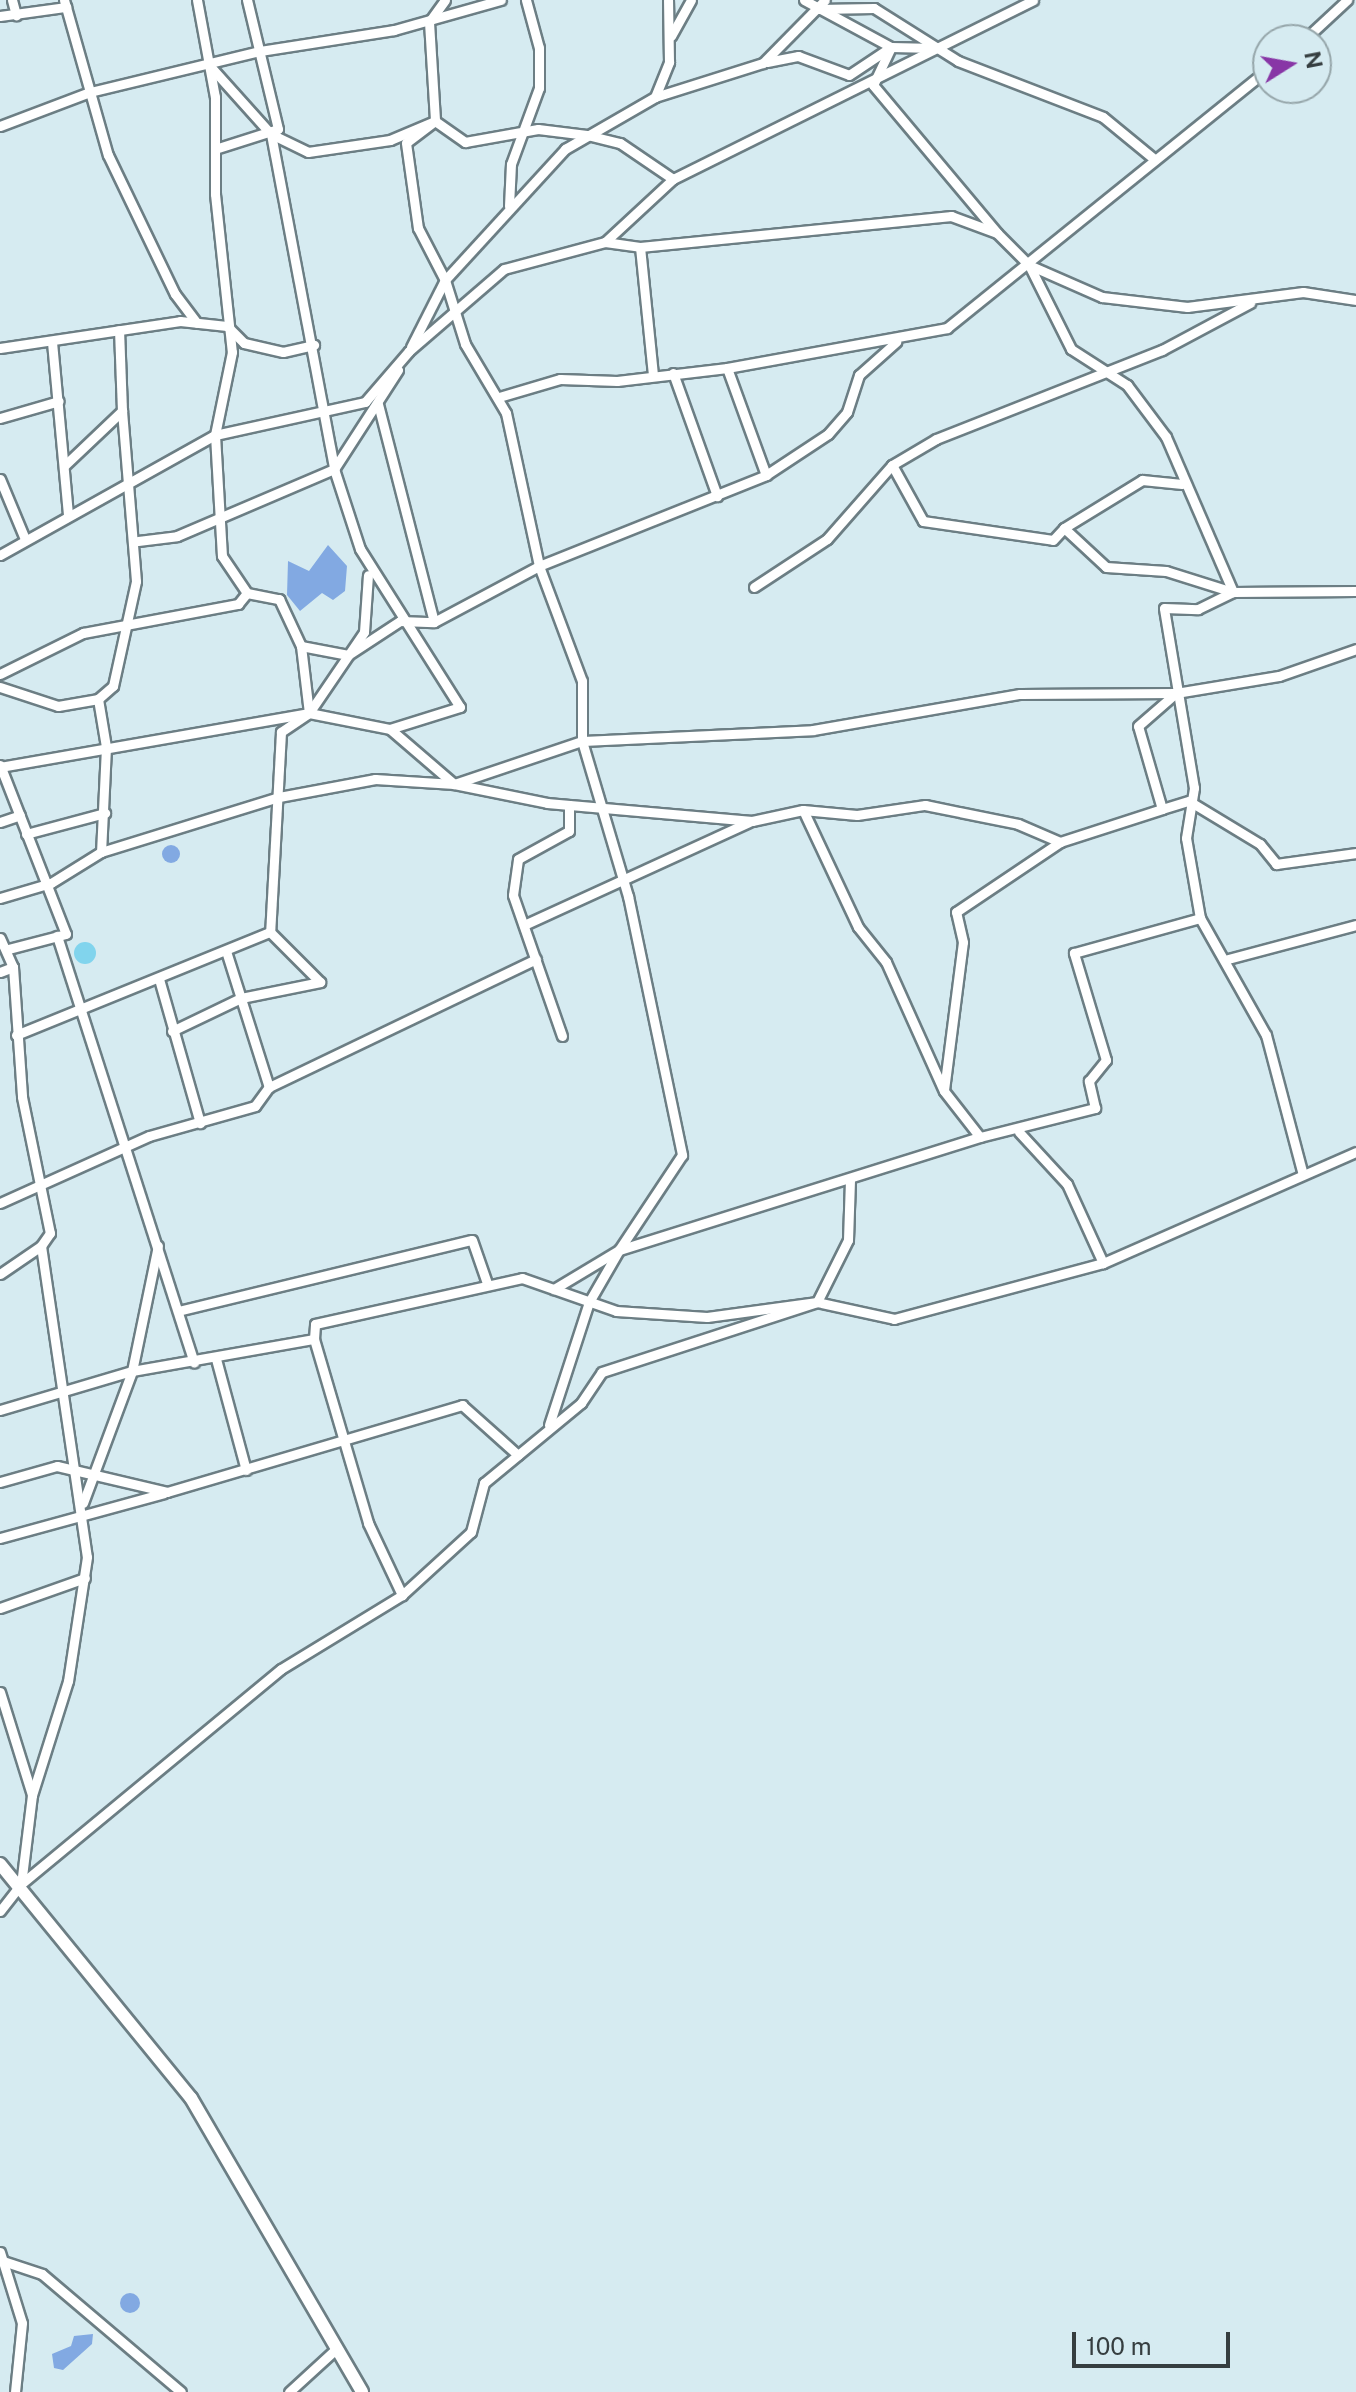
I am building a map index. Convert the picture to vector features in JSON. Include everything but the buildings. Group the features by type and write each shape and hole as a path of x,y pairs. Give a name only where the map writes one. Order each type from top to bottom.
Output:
{"street":[{"path":"12,0 16,15"},
{"path":"197,0 207,63 227,326 232,352 215,435 217,522 229,573 247,593 279,599 301,646 309,713"},
{"path":"215,149 271,134 278,129 247,0"},
{"path":"435,121 429,22 445,0"},
{"path":"0,126 90,92 260,51 429,22 501,0"},
{"path":"509,207 511,164 525,134 539,88 539,48 526,0"},
{"path":"668,0 670,37"},
{"path":"655,97 670,37 691,0"},
{"path":"804,0 874,8 940,48 1103,117 1153,158"},
{"path":"605,242 673,179 873,85 1033,0"},
{"path":"1321,24 1347,0"},
{"path":"0,16 65,4 108,155 175,294 197,323"},
{"path":"822,4 891,47 940,48"},
{"path":"763,63 822,4"},
{"path":"138,541 217,522 334,469 378,404 445,280 476,254 509,207 587,135 655,97 763,63 798,56 849,75 891,47"},
{"path":"873,85 891,47"},
{"path":"207,63 271,134 308,152 390,140 435,121"},
{"path":"499,397 560,379 727,368 899,340 947,328 1029,265 1153,158 1252,81"},
{"path":"873,85 997,233 1029,265 1071,349 1102,375 1127,385 1151,416 1182,484 1205,516 1233,592"},
{"path":"435,121 465,142 525,134 587,135 620,143 673,179"},
{"path":"435,121 406,143 418,228 445,280 456,316 482,377 499,397 539,566 582,681 582,741 598,809 621,878 682,1155 619,1250 589,1302 549,1426"},
{"path":"8,949 66,934 51,883 26,834 0,766 309,713 390,729 460,707 400,621 368,568 334,469 329,413 271,134"},
{"path":"0,555 131,478 215,435 329,413 365,402 409,351 456,316 504,269 605,242 640,247 915,216 951,216 997,233"},
{"path":"640,247 653,375"},
{"path":"1029,265 1102,297 1187,307 1250,303 1303,292 1356,300"},
{"path":"754,587 827,539 892,465 953,430 1102,375 1225,321 1250,303"},
{"path":"0,348 119,330 197,323 227,326 244,343 283,352 314,345"},
{"path":"0,687 58,706 98,699 113,686 129,620 138,541 122,411 119,330"},
{"path":"301,646 348,655 400,621 434,622 539,566 766,475 828,434 847,412 859,375 899,340"},
{"path":"52,342 68,514"},
{"path":"727,368 766,475"},
{"path":"673,373 717,496"},
{"path":"0,418 59,401"},
{"path":"378,404 434,622"},
{"path":"65,465 122,411"},
{"path":"892,465 923,521 1053,540 1064,528 1142,480 1182,484"},
{"path":"0,479 25,539"},
{"path":"1064,528 1106,567 1166,571 1233,592 1356,591"},
{"path":"172,1031 241,998 320,982 270,932 281,732 309,713 348,655 370,606 368,568"},
{"path":"1233,592 1198,609 1164,608 1194,788 1189,801 1188,869 1200,918 1217,953 1228,959 1266,1035 1302,1171"},
{"path":"0,674 83,633 129,620 238,604 247,593"},
{"path":"454,784 582,741 813,730 1020,694 1176,693 1279,676 1356,649"},
{"path":"1162,809 1138,726 1176,693"},
{"path":"98,699 106,747 101,852"},
{"path":"390,729 454,784"},
{"path":"0,898 51,883 101,852 279,797 375,779 454,784 598,809 752,821"},
{"path":"944,1091 963,942 956,912 1060,842 1189,801 1260,844 1276,864 1356,853"},
{"path":"562,1036 513,895 518,859 569,831 569,805"},
{"path":"524,925 621,878 752,821 803,810 857,815 925,805 1018,824 1060,842"},
{"path":"803,810 858,927 886,962 944,1091 980,1137"},
{"path":"26,834 105,813"},
{"path":"0,822 20,815"},
{"path":"554,1289 619,1250 980,1137 1019,1132 1095,1108 1089,1081 1106,1060 1074,953 1200,918"},
{"path":"1228,959 1356,925"},
{"path":"16,1035 270,932"},
{"path":"57,936 129,1144 194,1363"},
{"path":"0,938 8,949 13,967 16,1035 38,1184 50,1233 41,1246 0,1274"},
{"path":"226,951 269,1087"},
{"path":"0,1203 129,1144 255,1106 269,1087 536,959"},
{"path":"0,972 13,967"},
{"path":"159,979 200,1123"},
{"path":"1019,1132 1067,1184 1103,1263"},
{"path":"402,1595 368,1523 314,1339 315,1324 487,1283 522,1278 616,1311 707,1317 817,1302 894,1319 1103,1263 1302,1171 1356,1152"},
{"path":"0,1911 21,1884 281,1669 402,1595 471,1532 484,1483 549,1426 581,1403 602,1372 817,1302 848,1240 850,1179"},
{"path":"178,1311 472,1240 487,1283"},
{"path":"21,1884 32,1795 68,1681 85,1578 83,1514 89,1475 132,1371 159,1243"},
{"path":"41,1246 58,1397 83,1514"},
{"path":"0,1410 58,1397 132,1371 194,1363 314,1339"},
{"path":"216,1359 246,1470"},
{"path":"0,1538 246,1470 462,1405 518,1455"},
{"path":"0,1482 57,1466 73,1474 167,1492"},
{"path":"0,1608 85,1578"},
{"path":"0,1692 32,1795"},
{"path":"0,1864 21,1884 111,2007 191,2098 362,2392"},
{"path":"0,2252 22,2323 15,2392"},
{"path":"2,2261 42,2274 181,2392"},
{"path":"289,2392 337,2348"}],"shaded area":[{"path":"328,545 347,566 345,591 333,600 322,593 300,611 287,595 288,561 309,571"},
{"path":"171,845 180,854 171,863 162,854"},
{"path":"85,942 93,945 96,953 93,961 85,964 77,961 74,953 77,945"},
{"path":"130,2293 137,2296 140,2303 137,2310 130,2313 123,2310 120,2303 123,2296"},
{"path":"93,2334 92,2344 63,2370 54,2368 52,2354 71,2346 74,2336"}]}
